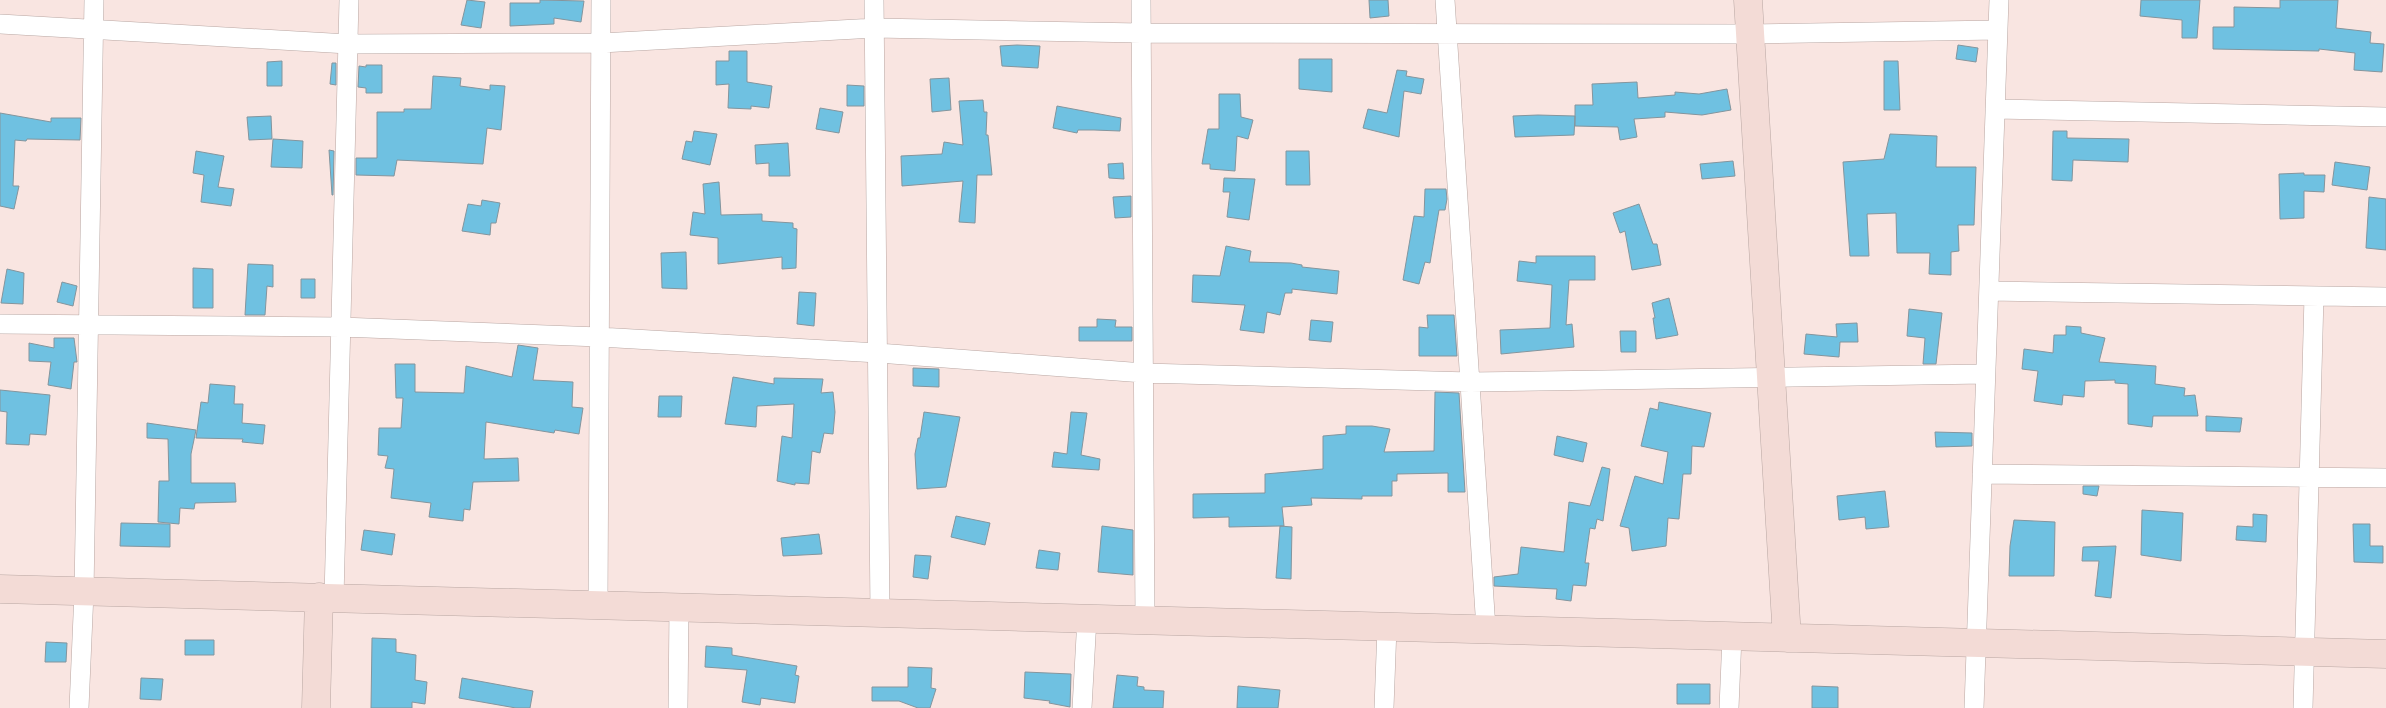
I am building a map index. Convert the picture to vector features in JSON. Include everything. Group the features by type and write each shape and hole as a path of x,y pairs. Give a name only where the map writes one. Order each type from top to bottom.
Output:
{"main road":[{"path":"1748,0 1787,638"},
{"path":"0,589 2386,654"},
{"path":"316,708 326,597"}],"street":[{"path":"79,708 84,592 94,0"},
{"path":"326,597 341,327 350,0"},
{"path":"598,605 601,0"},
{"path":"874,0 880,613"},
{"path":"1141,0 1145,620"},
{"path":"1445,0 1486,630"},
{"path":"1974,708 1999,0"},
{"path":"0,24 348,44 601,43 874,28 1141,33 1447,32 1750,34 1998,30"},
{"path":"1995,109 2386,117"},
{"path":"1988,291 2386,297"},
{"path":"2303,708 2314,296"},
{"path":"0,324 341,327 599,337 878,353 1144,373 1470,382 1985,374"},
{"path":"1982,474 2386,478"},
{"path":"678,708 680,607"},
{"path":"1082,708 1087,618"},
{"path":"1384,708 1387,627"},
{"path":"1729,708 1732,636"}],"building":[{"path":"467,0 485,2 481,28 461,25"},
{"path":"540,0 584,1 581,22 554,18 554,24 510,26 510,3 540,3"},
{"path":"1369,0 1388,0 1389,16 1370,18"},
{"path":"2141,0 2200,0 2197,38 2182,38 2182,20 2140,16"},
{"path":"2280,0 2338,0 2336,28 2371,32 2370,43 2384,44 2382,72 2354,70 2355,53 2319,49 2319,51 2213,49 2213,27 2234,27 2234,7 2280,8"},
{"path":"1958,45 1978,48 1976,62 1956,59"},
{"path":"1000,46 1040,46 1038,68 1002,66"},
{"path":"729,51 747,51 747,82 772,86 769,108 751,106 751,109 728,108 729,84 716,85 716,61 729,61"},
{"path":"1299,59 1332,59 1332,92 1299,89"},
{"path":"282,61 282,86 267,86 267,62"},
{"path":"1884,61 1898,61 1900,110 1884,110"},
{"path":"332,63 336,63 336,85 330,84"},
{"path":"366,65 382,65 382,93 366,93 366,88 358,87 359,66 366,67"},
{"path":"1397,70 1407,71 1406,76 1424,79 1421,94 1404,91 1399,137 1363,128 1368,109 1387,113"},
{"path":"433,76 461,78 460,86 490,90 490,85 505,86 501,130 487,128 483,164 397,160 394,176 356,175 356,158 377,158 377,112 431,109"},
{"path":"949,78 951,110 932,112 930,79"},
{"path":"1637,82 1638,98 1675,95 1675,92 1699,94 1727,89 1731,110 1702,115 1665,112 1665,117 1634,119 1637,137 1620,140 1618,127 1575,126 1575,105 1593,105 1592,84"},
{"path":"847,85 864,86 864,106 847,106"},
{"path":"1219,94 1240,94 1241,117 1253,120 1248,139 1237,136 1235,171 1210,169 1210,164 1202,164 1208,129 1219,129"},
{"path":"983,100 984,112 987,112 986,135 988,135 992,175 977,175 975,223 959,222 963,181 902,186 901,156 942,154 944,142 963,145 959,101"},
{"path":"1057,106 1121,118 1120,131 1078,130 1077,133 1053,128"},
{"path":"820,108 843,112 839,133 816,129"},
{"path":"0,113 51,122 51,118 81,118 80,140 15,140 13,186 19,186 14,209 0,206"},
{"path":"271,116 272,139 249,140 247,117"},
{"path":"1513,116 1575,116 1574,135 1515,137"},
{"path":"694,131 717,134 710,165 682,159 686,141 692,142"},
{"path":"2053,131 2067,131 2067,138 2129,139 2128,162 2073,160 2072,181 2052,180"},
{"path":"1890,134 1937,136 1936,167 1976,167 1974,225 1958,225 1959,251 1951,252 1951,275 1929,274 1930,253 1897,253 1896,213 1867,214 1869,256 1850,256 1843,162 1884,159"},
{"path":"273,139 303,141 302,168 271,167"},
{"path":"788,143 790,176 769,176 769,163 756,164 755,145"},
{"path":"329,150 334,151 333,195 332,195"},
{"path":"196,151 224,156 218,187 234,189 231,206 201,202 204,175 193,173"},
{"path":"1286,151 1309,151 1310,185 1286,185"},
{"path":"1733,161 1735,176 1702,179 1700,164"},
{"path":"2335,162 2370,167 2367,190 2332,185"},
{"path":"1123,163 1124,179 1109,178 1108,164"},
{"path":"2304,173 2304,175 2325,175 2324,192 2304,191 2304,218 2280,219 2279,174"},
{"path":"1224,178 1255,179 1249,220 1227,217 1230,192 1223,192"},
{"path":"719,182 721,215 762,214 762,221 793,223 793,228 797,229 796,268 782,269 782,257 718,264 718,238 690,235 693,212 705,214 703,184"},
{"path":"1425,189 1446,189 1447,199 1445,210 1439,210 1430,263 1425,262 1419,284 1403,280 1414,216 1424,217"},
{"path":"1131,196 1131,217 1115,218 1113,197"},
{"path":"2369,197 2386,199 2386,250 2366,248"},
{"path":"482,200 500,203 496,223 491,223 490,235 462,231 468,204 481,206"},
{"path":"1639,204 1653,244 1657,244 1661,265 1632,270 1625,231 1620,233 1613,213"},
{"path":"1226,246 1251,251 1249,262 1291,263 1302,265 1302,267 1339,271 1337,294 1292,289 1292,293 1285,293 1280,315 1267,312 1264,333 1240,330 1245,305 1192,302 1193,275 1220,276"},
{"path":"686,252 687,289 662,288 661,253"},
{"path":"1536,256 1595,256 1595,280 1569,280 1566,325 1572,324 1574,347 1501,354 1500,330 1550,328 1552,285 1517,281 1519,261 1536,263"},
{"path":"248,264 273,265 273,287 267,286 265,315 245,315"},
{"path":"193,268 213,269 213,308 193,308"},
{"path":"7,269 24,273 23,304 1,303"},
{"path":"301,279 315,279 315,298 301,298"},
{"path":"62,282 77,286 73,306 57,302"},
{"path":"799,292 816,293 814,326 797,324"},
{"path":"1669,298 1678,335 1656,339 1652,303"},
{"path":"1909,309 1942,313 1936,364 1923,364 1925,338 1907,336"},
{"path":"1427,315 1454,315 1457,356 1419,356 1419,327 1428,328"},
{"path":"1097,319 1116,320 1115,327 1132,327 1132,341 1079,341 1079,327 1097,327"},
{"path":"1311,320 1333,322 1331,342 1309,340"},
{"path":"1857,323 1858,342 1840,342 1839,357 1804,354 1806,334 1837,337 1836,324"},
{"path":"2066,326 2081,327 2081,333 2105,338 2099,362 2156,366 2155,384 2185,388 2184,396 2195,395 2198,416 2153,416 2152,427 2128,424 2128,384 2115,383 2115,380 2085,381 2084,397 2063,395 2062,405 2034,401 2038,371 2022,369 2024,349 2053,353 2054,335 2066,335"},
{"path":"1620,331 1636,331 1636,352 1621,352"},
{"path":"54,338 74,338 77,362 74,362 71,389 48,385 51,362 29,361 29,343 54,348"},
{"path":"518,345 538,348 533,380 573,382 572,407 583,408 579,434 555,430 554,433 486,422 484,459 518,458 519,481 473,482 470,510 464,509 463,521 429,517 431,503 391,498 394,469 385,468 388,456 378,455 379,428 401,428 403,398 396,398 395,364 415,364 415,392 464,393 466,366 512,377"},
{"path":"913,368 939,369 939,387 913,386"},
{"path":"733,377 774,384 774,378 823,379 821,393 833,392 835,412 833,434 824,433 820,453 812,451 809,484 795,483 795,485 777,481 782,436 792,438 794,404 757,406 756,427 725,424"},
{"path":"210,384 235,386 234,404 243,404 242,423 265,425 263,444 242,442 243,439 196,438 201,402 208,403"},
{"path":"0,390 50,395 46,435 30,434 29,445 6,444 7,412 0,411"},
{"path":"1435,392 1459,393 1465,492 1448,492 1448,473 1397,474 1397,481 1392,481 1392,496 1362,496 1362,499 1311,498 1312,505 1282,507 1284,526 1229,527 1229,517 1193,518 1193,494 1265,493 1265,474 1323,469 1323,436 1346,434 1346,426 1372,426 1390,429 1384,452 1434,451"},
{"path":"659,396 682,396 681,417 658,417"},
{"path":"1659,402 1711,413 1704,447 1692,446 1691,474 1683,474 1679,519 1668,518 1666,546 1632,551 1629,528 1620,526 1635,476 1663,484 1668,452 1641,446 1650,408 1658,410"},
{"path":"924,412 960,417 946,487 917,489 915,454 918,438 920,438"},
{"path":"1071,412 1087,413 1081,455 1100,459 1099,470 1052,467 1054,452 1067,454"},
{"path":"2206,416 2242,418 2240,432 2206,431"},
{"path":"147,423 196,430 191,454 191,483 235,483 236,502 195,503 194,509 180,508 179,524 158,522 159,481 169,481 168,439 147,438"},
{"path":"1935,432 1972,433 1972,446 1936,447"},
{"path":"1557,436 1587,443 1583,462 1554,455"},
{"path":"1602,467 1610,469 1603,521 1597,519 1595,529 1590,528 1585,563 1589,563 1586,586 1573,585 1571,601 1556,599 1557,589 1494,586 1494,577 1518,574 1521,547 1564,552 1569,502 1590,506"},
{"path":"2083,486 2099,486 2097,496 2083,494"},
{"path":"1885,491 1889,527 1866,529 1865,517 1839,520 1837,496"},
{"path":"2142,510 2183,513 2181,561 2141,555"},
{"path":"2253,514 2267,515 2266,542 2236,540 2237,526 2253,527"},
{"path":"956,516 990,523 985,545 951,537"},
{"path":"2014,520 2055,522 2054,576 2009,576 2010,546"},
{"path":"121,523 170,524 170,547 120,546"},
{"path":"2353,524 2370,524 2370,546 2383,546 2383,563 2354,562"},
{"path":"1102,526 1133,530 1133,575 1098,572"},
{"path":"1280,526 1292,527 1291,579 1276,578"},
{"path":"364,530 395,534 392,555 361,550"},
{"path":"819,534 822,554 783,556 781,538"},
{"path":"2116,546 2111,598 2095,596 2099,561 2082,561 2083,547"},
{"path":"1039,550 1060,553 1058,570 1036,568"},
{"path":"915,555 931,556 928,579 913,577"},
{"path":"372,638 396,639 396,652 416,655 415,680 427,682 425,704 412,702 412,708 371,708"},
{"path":"185,640 214,640 214,655 185,655"},
{"path":"46,642 67,643 66,662 45,662"},
{"path":"706,646 732,648 732,655 797,666 795,675 799,676 795,703 761,698 760,705 742,702 747,670 705,667"},
{"path":"908,667 932,668 931,688 936,689 930,708 918,708 899,701 872,701 872,687 908,687"},
{"path":"1025,672 1071,674 1070,707 1049,703 1050,701 1024,698"},
{"path":"1117,675 1138,677 1137,686 1144,687 1144,690 1164,691 1163,708 1113,708"},
{"path":"141,678 163,679 161,700 140,699"},
{"path":"462,678 533,691 530,708 516,708 459,698"},
{"path":"1677,684 1710,684 1710,704 1677,704"},
{"path":"1238,686 1280,690 1278,708 1237,708"},
{"path":"1812,686 1838,687 1838,708 1812,708"}]}
